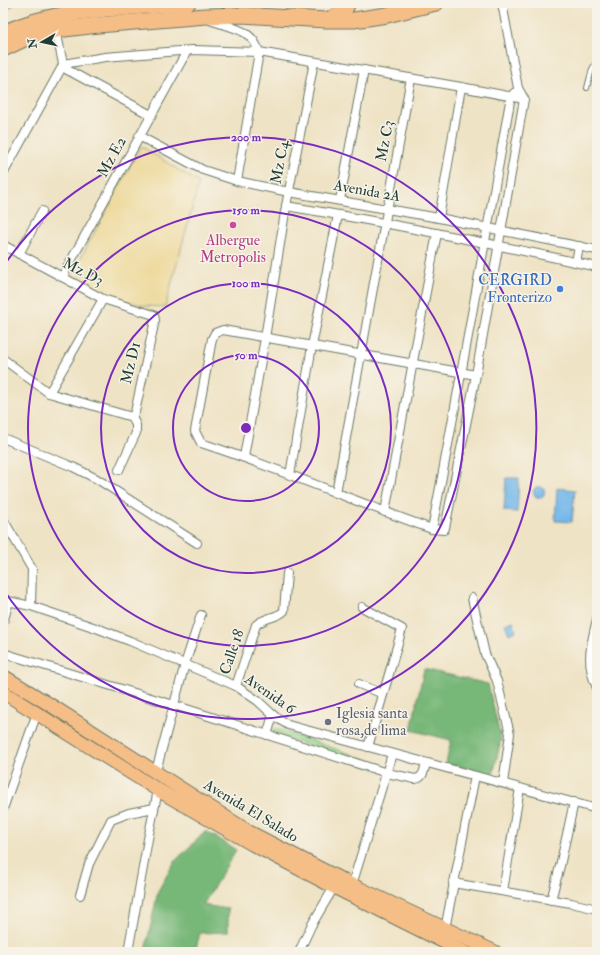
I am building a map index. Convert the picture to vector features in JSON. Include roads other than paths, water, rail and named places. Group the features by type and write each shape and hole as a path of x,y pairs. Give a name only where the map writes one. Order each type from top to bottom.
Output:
{"highway":[{"path":"3,33 17,26 42,18 99,10 188,3"},
{"path":"326,20 341,14 348,3"},
{"path":"385,3 396,10 405,11"},
{"path":"3,49 24,39 56,30 98,25 206,16 242,15 326,20 365,19 436,3"}],"main road":[{"name":"Avenida El Salado","path":"3,676 156,771 249,832 352,885 495,952"},
{"name":"Avenida El Salado","path":"3,692 158,790 252,844 464,952"}],"street":[{"path":"476,375 222,330 215,333 212,339 194,431 201,443 290,474 432,529 444,530 476,375 524,99 518,88 502,3"},
{"path":"206,16 210,20 240,29 253,38 257,44 259,52 237,180"},
{"path":"3,174 62,65 56,30"},
{"path":"62,65 105,56 186,51 259,52 524,99"},
{"name":"Mz E2","path":"62,277 186,51"},
{"name":"Mz C4","path":"244,457 266,338 286,206 314,62"},
{"path":"62,65 151,115"},
{"path":"340,200 364,70"},
{"name":"Mz C3","path":"336,493 386,209 411,78"},
{"path":"439,218 461,87"},
{"path":"432,529 463,373 484,242 511,96 518,88"},
{"name":"Avenida 2A","path":"140,136 203,170 237,180 289,192 439,218 597,250"},
{"name":"Avenida 2A","path":"286,206 338,214 484,242 597,267"},
{"path":"19,254 42,211"},
{"path":"290,474 312,346 338,214"},
{"path":"386,512 437,233"},
{"name":"Mz D3","path":"3,245 103,299 154,315"},
{"path":"576,262 579,246"},
{"path":"49,393 103,299"},
{"name":"Mz D1","path":"132,416 135,412 155,320 154,315"},
{"path":"3,359 49,393 132,416 136,426 136,433 119,470"},
{"path":"3,438 73,467 97,479 197,542"},
{"path":"3,519 32,569 31,606"},
{"name":"Calle 18","path":"236,686 256,625 263,619 281,614 284,611 287,573"},
{"path":"472,598 486,654 497,681 510,734 503,783"},
{"path":"3,623 6,601"},
{"name":"Avenida 6","path":"6,601 31,606 130,641 236,686 258,701 273,715 295,728 597,809"},
{"path":"362,607 402,629 368,747"},
{"path":"156,771 185,664 202,615"},
{"path":"597,619 589,655 590,669 597,687"},
{"path":"3,653 174,705 387,773 420,779 426,763"},
{"path":"359,684 383,694"},
{"path":"3,809 37,713"},
{"path":"267,735 273,715"},
{"path":"352,885 392,754"},
{"path":"445,929 475,776"},
{"path":"503,891 520,788"},
{"path":"128,952 158,790"},
{"path":"551,900 574,802"},
{"path":"80,895 89,864 111,820 129,812 154,808"},
{"path":"453,883 597,909"},
{"path":"299,952 311,926 334,887"}],"lane":[{"path":"587,88 592,69 597,61"}],"water":[{"path":"506,478 519,478 517,512 504,511"},
{"path":"539,486 543,488 545,492 543,496 539,498 535,496 533,492 535,488"},
{"path":"557,488 575,490 572,522 555,521"},
{"path":"513,621 516,631 509,634 505,624"}],"place":[{"name":"Albergue Metropolis","path":"233,225"},
{"name":"CERGIRD Fronterizo","path":"560,289"},
{"name":"Iglesia santa rosa,de lima","path":"328,722"}]}
